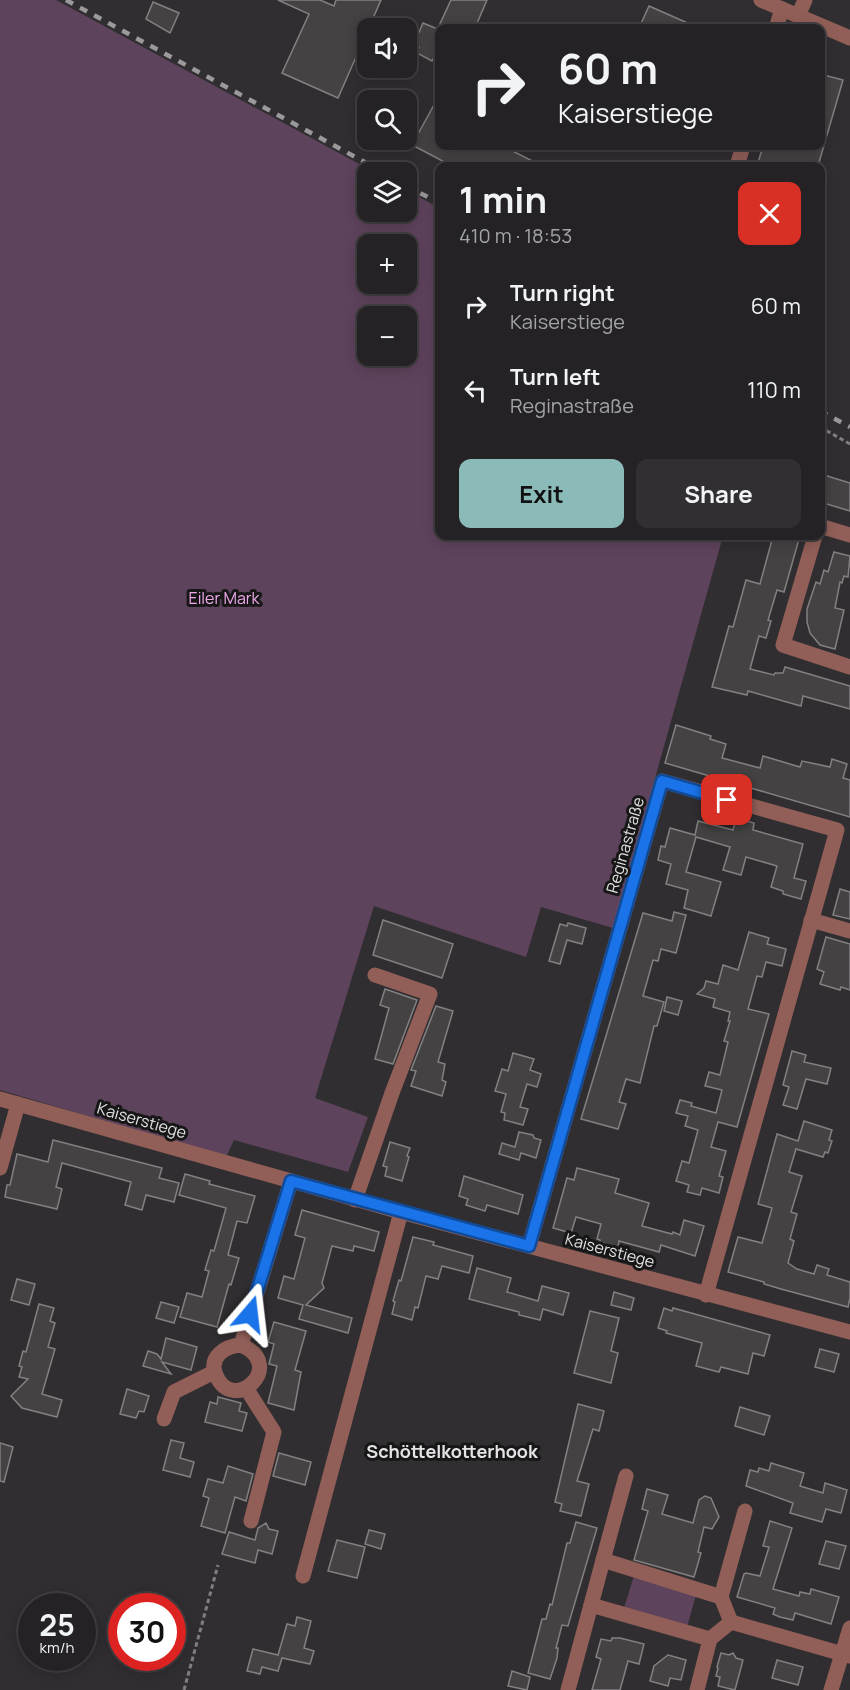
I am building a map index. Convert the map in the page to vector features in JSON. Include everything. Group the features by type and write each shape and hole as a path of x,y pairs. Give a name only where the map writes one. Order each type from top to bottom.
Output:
{"street":[{"path":"761,0 817,24"},
{"path":"798,16 805,0"},
{"path":"777,24 782,9"},
{"path":"825,27 850,38"},
{"path":"825,528 850,535"},
{"path":"814,540 783,645 850,667"},
{"name":"Reginastraße","path":"529,1246 662,781 837,830 706,1295"},
{"path":"811,920 850,931"},
{"path":"355,1200 430,994 375,975"},
{"name":"Kaiserstiege","path":"0,1099 355,1200 850,1332"},
{"path":"0,1168 18,1104"},
{"path":"241,1345 291,1181"},
{"path":"303,1576 401,1212"},
{"path":"241,1345 250,1349 257,1356 260,1367 258,1376 246,1389 229,1389 220,1383 214,1372 214,1363 219,1353 229,1346 241,1345"},
{"path":"164,1419 174,1392 214,1372"},
{"path":"246,1389 274,1432 250,1521"},
{"path":"567,1690 626,1476"},
{"path":"730,1622 721,1597 745,1511"},
{"path":"603,1560 721,1597"},
{"path":"591,1605 710,1639"},
{"path":"697,1690 710,1639 730,1622"},
{"path":"730,1622 846,1655"},
{"path":"831,1690 846,1655 850,1628"}],"path":[{"path":"825,430 850,444"},
{"path":"184,1690 218,1566"}],"green space":[{"name":"Eiler Mark","path":"0,0 56,0 357,163 357,222 417,222 417,196 435,206 435,540 722,540 613,928 541,907 526,957 374,906 315,1098 368,1117 348,1172 234,1140 226,1157 0,1090"},
{"path":"634,1576 696,1595 687,1627 624,1608"}],"building":[{"path":"278,0 320,0 334,6 336,0 381,0 373,18 357,18 357,55 338,98 282,73 309,14"},
{"path":"451,0 487,0 477,24 440,24"},
{"path":"153,2 179,13 170,33 146,19"},
{"path":"649,6 690,24 641,24"},
{"path":"423,23 435,28 435,56 432,61 417,53 419,47 417,37"},
{"path":"825,75 843,80 825,142"},
{"path":"435,103 435,150 511,150 534,162 444,162 417,148 417,136"},
{"path":"762,150 823,150 819,162 758,162"},
{"path":"825,475 850,483 850,511 825,504"},
{"path":"772,540 799,540 784,592 777,590 768,620 771,621 766,638 759,636 750,669 774,675 783,673 785,667 850,686 850,709 803,696 801,706 748,691 747,695 712,687 729,626 733,627 746,580 760,584"},
{"path":"834,552 850,556 848,577 844,576 842,583 840,582 835,608 844,610 835,649 820,645 810,633 807,622 807,609 816,582 820,584 824,570 828,572"},
{"path":"676,725 711,736 710,739 726,744 722,758 760,768 763,756 800,767 802,761 830,767 832,759 847,764 843,778 850,780 850,817 665,763"},
{"path":"736,818 754,823 753,830 803,844 794,878 806,881 801,899 783,894 783,891 771,887 777,866 746,857 741,875 723,870 730,847 696,837 686,872 721,882 711,916 684,908 688,890 666,884 671,864 658,860 661,846 665,847 670,828 695,835 698,821 733,830"},
{"path":"840,889 850,892 850,919 833,915"},
{"path":"674,912 686,915 676,953 661,949 658,961 653,960 643,996 664,1002 657,1026 654,1026 640,1083 626,1079 619,1102 626,1104 618,1129 581,1119 643,913 672,921"},
{"path":"383,920 453,944 442,978 373,955"},
{"path":"568,923 586,928 582,944 567,940 560,964 549,961 560,924 567,926"},
{"path":"749,932 769,938 767,944 786,949 782,966 766,962 762,977 757,976 748,1009 769,1014 737,1127 718,1122 711,1147 726,1151 719,1176 723,1177 719,1193 702,1188 700,1195 687,1192 689,1185 676,1181 682,1161 689,1163 698,1130 685,1126 688,1116 676,1113 680,1100 692,1103 691,1106 716,1113 722,1090 705,1086 709,1072 720,1075 728,1042 724,1041 730,1021 728,1021 730,1012 713,1007 715,999 697,994 704,988 706,981 718,984 723,965 738,970"},
{"path":"826,937 850,944 850,990 841,987 840,990 820,984 824,972 817,969"},
{"path":"385,989 417,1000 393,1064 375,1059 389,1008 380,1005"},
{"path":"667,997 682,1001 678,1015 664,1011"},
{"path":"436,1006 453,1011 438,1062 445,1064 442,1080 446,1082 442,1096 411,1086 416,1071 411,1070"},
{"path":"792,1051 806,1055 804,1062 831,1068 827,1084 806,1079 797,1109 783,1105 789,1087 783,1085"},
{"path":"513,1053 534,1059 530,1070 541,1074 537,1087 527,1084 520,1107 528,1109 523,1125 504,1120 505,1113 501,1112 506,1094 495,1091 502,1069 508,1071"},
{"path":"804,1121 832,1130 829,1140 832,1141 828,1153 825,1152 823,1157 796,1149 789,1172 802,1176 791,1212 797,1214 790,1239 794,1241 788,1263 797,1269 814,1274 817,1265 829,1269 827,1275 850,1282 848,1307 728,1272 738,1237 762,1243 772,1208 758,1204 777,1134 798,1141"},
{"path":"519,1132 533,1135 534,1138 541,1140 536,1158 521,1153 519,1160 499,1154 502,1143 515,1147"},
{"path":"53,1140 162,1168 159,1178 179,1183 174,1202 146,1195 142,1210 125,1205 131,1182 62,1163 56,1187 62,1189 57,1209 5,1197 17,1154 48,1162"},
{"path":"390,1142 410,1148 402,1181 385,1176 387,1167 383,1166"},
{"path":"577,1168 619,1179 615,1193 649,1203 642,1226 680,1235 684,1220 704,1226 695,1256 661,1245 659,1252 619,1241 618,1248 597,1239 601,1224 576,1217 571,1233 553,1228 567,1178 574,1180"},
{"path":"185,1174 210,1181 209,1184 255,1196 247,1223 237,1221 228,1255 239,1258 217,1327 180,1317 187,1293 202,1297 209,1271 205,1270 211,1250 214,1251 226,1208 179,1195"},
{"path":"464,1176 523,1195 518,1214 487,1205 485,1211 466,1205 468,1199 459,1196"},
{"path":"302,1210 379,1232 374,1251 354,1246 353,1251 332,1246 322,1283 324,1288 306,1305 352,1318 348,1333 299,1319 303,1305 278,1298 284,1276 294,1279 305,1238 295,1235"},
{"path":"413,1237 473,1256 469,1273 442,1266 438,1279 426,1276 418,1308 415,1307 412,1320 392,1314 395,1302 393,1301"},
{"path":"477,1268 511,1278 507,1292 538,1301 542,1286 569,1293 563,1315 543,1309 540,1320 469,1299"},
{"path":"17,1279 35,1284 29,1305 11,1300"},
{"path":"614,1292 634,1298 631,1310 611,1305"},
{"path":"161,1302 179,1307 174,1323 156,1318"},
{"path":"39,1304 54,1308 50,1321 55,1323 48,1347 55,1349 42,1394 62,1400 57,1417 22,1408 11,1396 28,1379 19,1377 22,1367 19,1366 23,1351 26,1352"},
{"path":"664,1308 672,1311 673,1308 770,1335 764,1356 753,1353 748,1374 721,1367 719,1372 696,1366 702,1343 666,1333 667,1331 658,1328"},
{"path":"590,1311 619,1318 611,1351 618,1353 611,1383 574,1373"},
{"path":"274,1322 306,1331 295,1370 301,1372 294,1410 268,1403 277,1366 269,1364 274,1344 268,1342"},
{"path":"166,1338 197,1347 191,1370 162,1362 171,1374 143,1366 148,1351 157,1354 161,1359"},
{"path":"820,1349 839,1354 834,1372 815,1367"},
{"path":"127,1389 149,1396 144,1412 139,1411 136,1418 120,1414"},
{"path":"218,1397 241,1403 239,1411 247,1413 242,1431 205,1422 210,1402 217,1404"},
{"path":"578,1404 604,1411 599,1431 593,1429 577,1481 589,1484 581,1516 560,1511 562,1504 555,1502"},
{"path":"740,1407 770,1416 764,1435 735,1426"},
{"path":"171,1440 184,1443 180,1458 194,1462 190,1477 163,1470"},
{"path":"0,1443 13,1447 4,1482 0,1481"},
{"path":"279,1453 311,1462 305,1485 273,1476"},
{"path":"771,1463 804,1473 800,1486 823,1493 825,1483 847,1490 841,1513 826,1509 822,1522 790,1513 793,1503 746,1486 750,1470 758,1472 759,1468 769,1471"},
{"path":"228,1466 253,1474 246,1501 235,1497 225,1533 201,1526 209,1498 203,1496 208,1479 223,1483"},
{"path":"647,1489 668,1495 662,1514 693,1523 699,1500 705,1496 711,1498 719,1517 712,1529 704,1527 698,1552 701,1553 694,1577 634,1560 648,1511 642,1509"},
{"path":"770,1521 792,1528 773,1589 799,1596 800,1592 810,1594 811,1589 839,1597 831,1624 795,1613 793,1620 780,1617 773,1614 775,1608 737,1597 744,1574 760,1576 769,1547 763,1546"},
{"path":"576,1522 597,1528 568,1626 562,1625 556,1648 558,1648 557,1658 550,1679 528,1673 542,1619 546,1619 550,1604 552,1605 567,1543 570,1543"},
{"path":"266,1523 269,1529 278,1531 272,1554 258,1550 255,1563 222,1554 229,1532 255,1540 258,1528"},
{"path":"369,1530 385,1534 381,1549 365,1544"},
{"path":"337,1540 365,1547 357,1578 328,1571"},
{"path":"826,1541 846,1546 839,1569 819,1564"},
{"path":"297,1617 311,1621 304,1648 314,1651 310,1664 282,1658 278,1671 262,1667 260,1674 247,1671 253,1649 278,1655 287,1624 295,1626"},
{"path":"612,1638 644,1644 639,1664 628,1661 620,1690 592,1690 601,1659 596,1657 601,1639 611,1641"},
{"path":"721,1653 729,1655 733,1653 736,1658 743,1660 735,1690 718,1686 720,1677 716,1676"},
{"path":"668,1655 686,1660 681,1680 670,1678 668,1686 650,1681 654,1666"},
{"path":"777,1660 803,1667 798,1685 772,1678"},
{"path":"512,1671 530,1677 527,1690 508,1686"}],"railway":[{"path":"66,0 365,162"},
{"path":"417,192 435,200"},
{"path":"825,414 850,427"}],"district":[{"name":"Schöttelkotterhook","path":"452,1451"}],"route":[{"path":"250,1314 291,1181 529,1246 662,781 727,800"}]}
